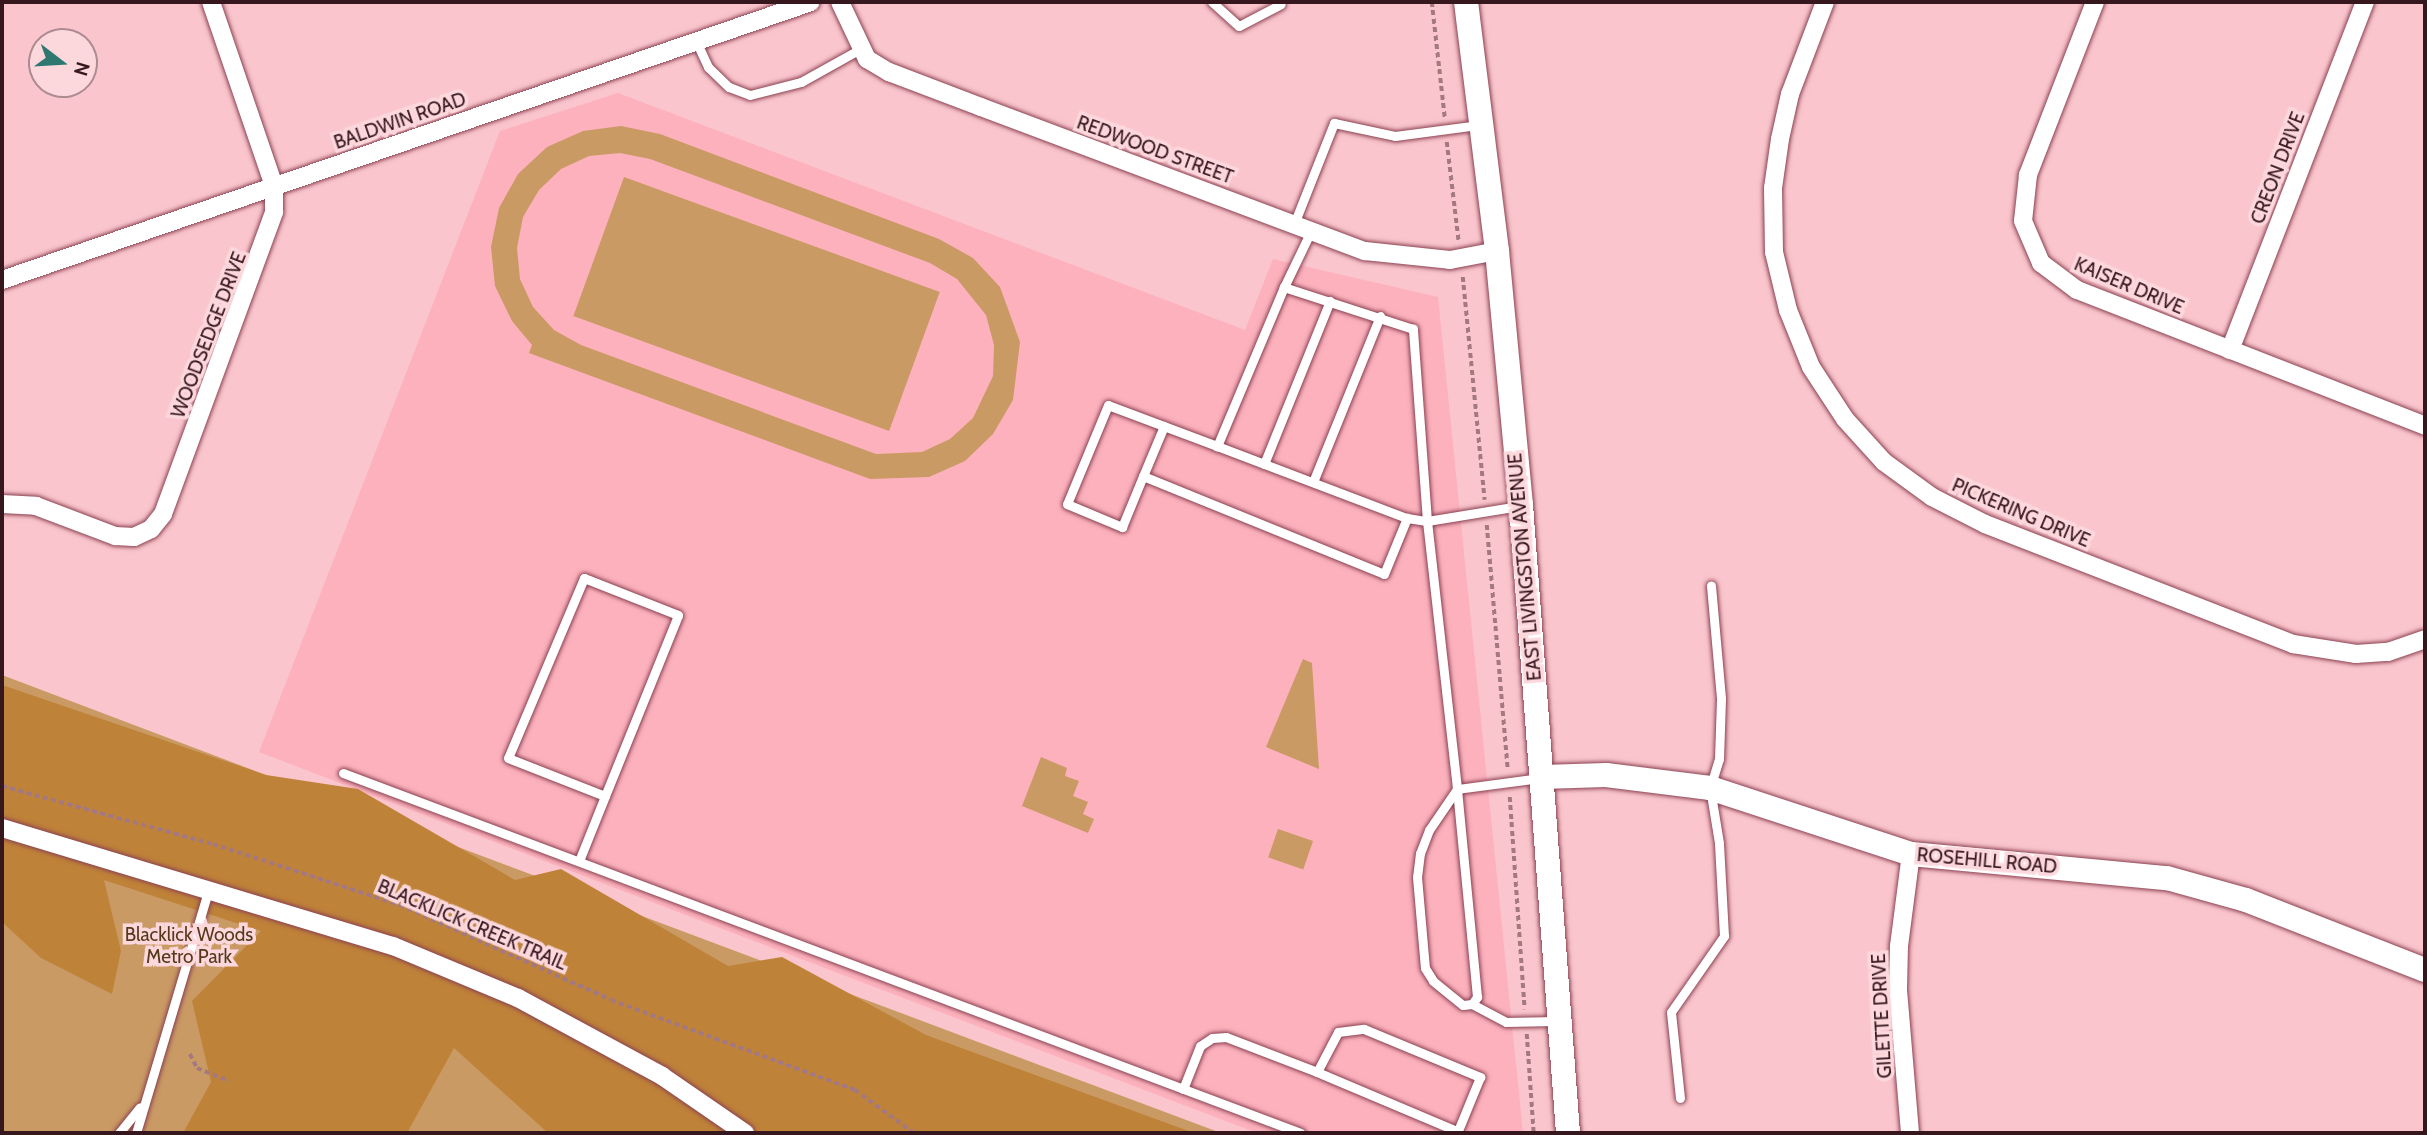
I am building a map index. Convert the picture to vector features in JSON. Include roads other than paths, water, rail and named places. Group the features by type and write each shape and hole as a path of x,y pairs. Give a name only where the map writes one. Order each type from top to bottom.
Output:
{"main road":[{"name":"EAST LIVINGSTON AVENUE","path":"1466,2 1497,251 1521,505 1568,1133"},
{"name":"ROSEHILL ROAD","path":"1542,777 1606,775 1710,788 1911,854 2167,878 2246,900 2425,970"}],"street":[{"name":"WOODSEDGE DRIVE","path":"2,504 36,506 115,536 134,537 151,529 163,514 268,239 274,186 211,2"},
{"name":"BALDWIN ROAD","path":"2,280 811,2"},
{"name":"REDWOOD STREET","path":"840,2 860,49 889,72 1303,228 1392,257 1461,258 1497,251"},
{"name":"PICKERING DRIVE","path":"1825,2 1790,94 1780,139 1773,188 1774,252 1788,310 1811,367 1845,419 1884,461 1932,497 1985,524 2293,644 2356,654 2388,652 2425,639"},
{"name":"KAISER DRIVE","path":"2095,2 2028,176 2023,221 2029,243 2041,262 2077,290 2425,426"},
{"name":"CREON DRIVE","path":"2230,350 2365,2"},
{"path":"2,828 393,946 518,998 662,1076 745,1133"},
{"name":"GILETTE DRIVE","path":"1910,1133 1898,989 1899,946 1911,854"}],"lane":[{"path":"1212,2 1239,26 1281,4"},
{"path":"696,41 708,67 729,87 750,95 801,82 860,49"},
{"path":"1217,446 1284,287 1334,123 1395,136 1481,125"},
{"path":"1284,287 1409,325 1414,334 1427,522 1477,996 1472,1004"},
{"path":"1264,464 1330,301"},
{"path":"1313,482 1380,316"},
{"path":"1164,426 1122,527 1067,504 1108,405 1164,426 1217,446 1264,464 1313,482 1407,518 1427,522 1521,505"},
{"path":"1143,476 1384,574 1407,518"},
{"path":"579,861 678,615 584,578 508,758 605,796"},
{"path":"1680,1098 1671,1012 1724,936 1719,843 1710,788 1719,759 1721,698 1710,584"},
{"path":"343,773 1301,1133"},
{"path":"1542,777 1457,789 1429,830 1416,877 1425,968 1450,995 1464,1005 1472,1004 1506,1022 1560,1021"},
{"path":"136,1133 208,892"},
{"path":"1183,1089 1200,1046 1212,1038 1226,1037 1317,1072 1457,1132 1480,1077 1364,1029 1350,1028 1338,1032 1327,1045 1317,1072"},
{"path":"119,1133 144,1103"}],"park label":[{"name":"Blacklick Woods Metro Park","path":"189,946"}]}
